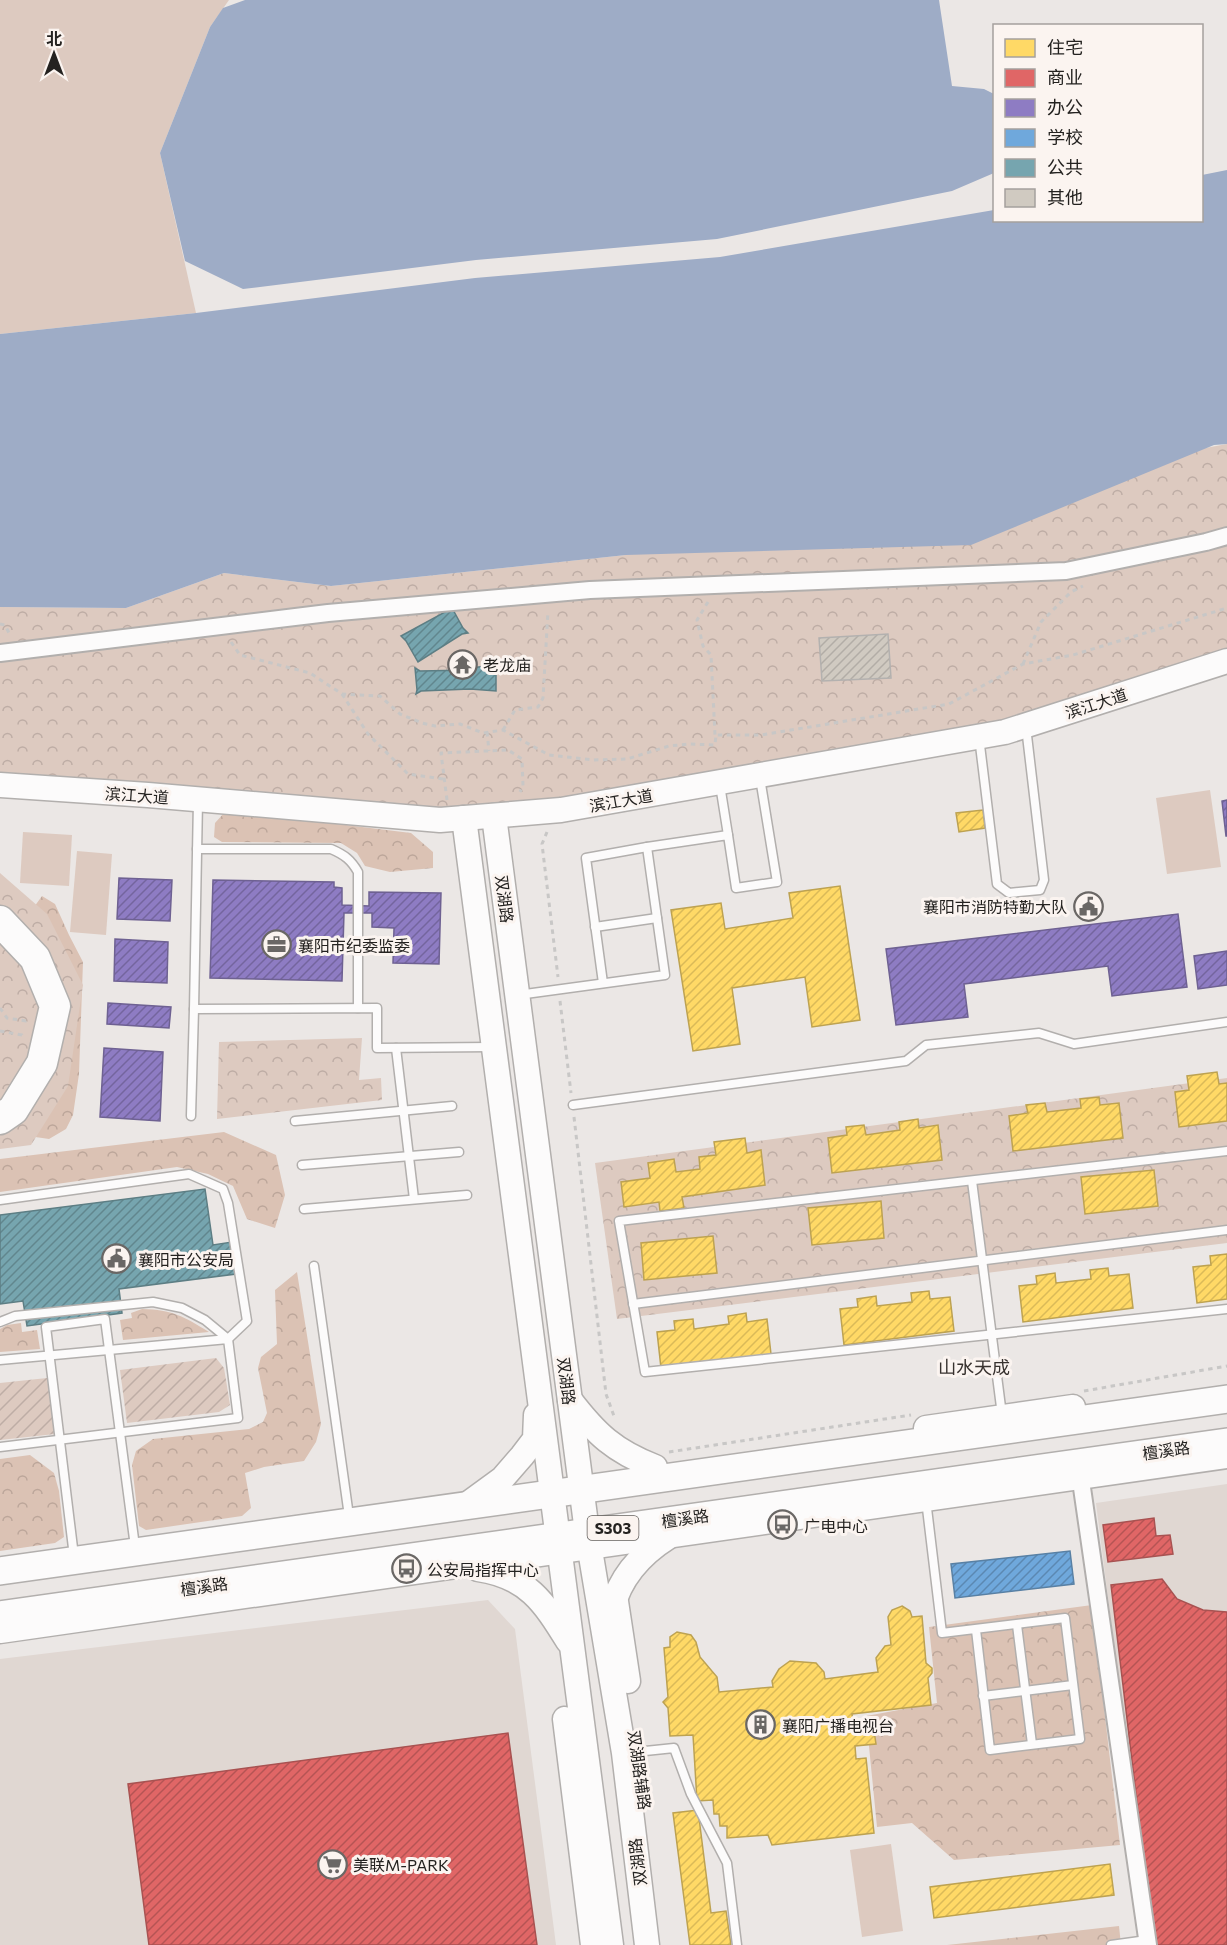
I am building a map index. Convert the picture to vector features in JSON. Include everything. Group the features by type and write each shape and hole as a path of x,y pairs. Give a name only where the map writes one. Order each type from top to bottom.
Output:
{"highway":[{"path":"0,921 34,958 55,1006 42,1063 13,1110 0,1119"}],"main road":[{"path":"0,1571 552,1487 1003,1424 1227,1399"},
{"name":"檀溪路","path":"0,1614 588,1540 1079,1470 1227,1442"}],"street":[{"path":"0,653 328,613 590,590 1066,571 1227,536"},
{"name":"滨江大道","path":"0,785 428,819 457,819 561,810 979,737 1026,725 1227,662"},
{"name":"双湖路","path":"501,815 518,995 580,1484 605,1641 631,1752 647,1945"},
{"name":"双湖路","path":"457,819 494,1047 611,1945"},
{"path":"0,1558 348,1509 475,1498 502,1479 535,1439 538,1386"},
{"path":"580,1484 656,1467 1003,1424 1227,1386"},
{"path":"570,1400 591,1428 631,1458 656,1467"},
{"path":"588,1540 669,1536 926,1500 1079,1470 1227,1456"},
{"path":"1079,1470 1147,1943"},
{"path":"605,1641 615,1595 628,1572 650,1549 669,1536"},
{"path":"0,1631 461,1566 559,1544"},
{"path":"461,1566 500,1572 531,1591 552,1616 573,1648"},
{"name":"双湖路辅路","path":"615,1595 631,1752 663,1945"},
{"path":"552,1616 593,1945"}],"lane":[{"path":"979,737 998,884 1009,894 1040,890 1044,880 1026,725"},
{"path":"719,782 736,888 777,882 759,775"},
{"path":"191,1116 198,800"},
{"path":"603,983 586,858 728,835"},
{"path":"518,995 665,975 647,847"},
{"path":"197,849 331,849 352,861 358,872 358,1008"},
{"path":"595,927 657,918"},
{"path":"194,1009 377,1008 377,1048 494,1047"},
{"path":"573,1105 906,1061 926,1045 1039,1033 1074,1044 1227,1022"},
{"path":"396,1048 414,1199"},
{"path":"295,1121 452,1106"},
{"path":"1227,1151 619,1221 645,1372 1227,1309"},
{"path":"302,1165 459,1152"},
{"path":"0,1200 189,1174 223,1189 228,1203 247,1321 228,1339 0,1360"},
{"path":"972,1181 1003,1424"},
{"path":"304,1209 467,1195"},
{"path":"633,1304 1227,1230"},
{"path":"314,1266 348,1509"},
{"path":"0,1322 15,1316 153,1302 183,1308 205,1320 228,1339 238,1418 0,1448"},
{"path":"73,1548 46,1327 105,1320 134,1539"},
{"path":"926,1500 942,1633 1065,1618 1080,1739 990,1750 975,1630"},
{"path":"1017,1624 1032,1744"},
{"path":"983,1696 1073,1685"},
{"path":"631,1752 674,1748 691,1794 727,1863 737,1945"},
{"path":"1111,1945 1147,1943"}],"path":[{"path":"1023,664 1041,622 1071,592 1089,582"},
{"path":"715,745 711,655 703,646 697,620 718,585"},
{"path":"503,730 515,710 538,707 543,698 549,594"},
{"path":"715,745 716,735 761,735 949,704 1023,664 1073,655 1227,608"},
{"path":"220,627 240,655 310,673 342,693 368,734 408,774 443,779"},
{"path":"342,693 380,696 400,714 435,726 460,724 483,733 503,730 549,755 593,760 627,759 669,746 715,745"},
{"path":"487,732 489,751"},
{"path":"457,819 443,779 441,753 508,750 522,759 523,786 501,815"},
{"path":"548,828 542,844 606,1394 618,1426"},
{"path":"0,1008 7,1018 26,1021 30,1016"},
{"path":"0,1031 22,1035 25,1044"},
{"path":"1079,1392 1227,1366"},
{"path":"631,1458 919,1414"}],"shaded area":[{"path":"1227,1484 1227,1945 1152,1945 1096,1503"},
{"name":"美联M-PARK","path":"488,1600 515,1629 556,1945 0,1945 0,1659"}],"green space":[{"path":"0,0 229,0 210,27 160,153 196,313 0,334"},
{"path":"1227,444 1227,671 1005,732 464,818 0,779 0,607 126,608 224,573 331,586 626,555"},
{"path":"1210,790 1221,867 1167,874 1156,798"},
{"path":"224,813 247,813 411,833 433,852 433,868 390,872 365,866 357,853 341,843 222,842 214,837 215,823"},
{"path":"23,832 72,835 69,886 20,883"},
{"path":"77,851 112,854 106,935 70,932"},
{"path":"0,873 47,914 83,985 68,1086 31,1145 0,1149"},
{"path":"42,896 55,904 83,962 79,1074 73,1115 66,1129 49,1139 15,1134 24,921"},
{"path":"362,1038 359,1080 381,1078 382,1100 217,1119 219,1042"},
{"path":"1227,1078 1227,1243 617,1319 595,1163"},
{"path":"224,1132 276,1155 285,1195 275,1228 247,1219 233,1186 208,1174 177,1167 0,1192 0,1159"},
{"path":"297,1272 321,1424 316,1442 304,1461 264,1467 245,1473 251,1508 242,1516 146,1530 139,1526 132,1465 136,1451 153,1439 249,1429 263,1422 267,1413 258,1368 261,1357 277,1344 275,1290"},
{"path":"142,1309 177,1315 209,1332 123,1340 120,1320 132,1318 131,1313"},
{"path":"21,1323 22,1332 37,1330 40,1349 0,1352 0,1329 7,1325"},
{"path":"216,1358 224,1368 230,1405 219,1412 127,1423 120,1370"},
{"path":"47,1378 55,1434 0,1440 0,1383"},
{"path":"30,1455 54,1473 59,1491 64,1537 55,1543 0,1551 0,1459"},
{"path":"1092,1605 1120,1845 954,1860 912,1823 877,1827 866,1716 937,1703 929,1627"},
{"path":"891,1844 903,1931 862,1937 850,1850"},
{"path":"1119,1926 1121,1945 947,1945"}],"water":[{"path":"245,0 939,0 952,86 984,89 993,94 993,173 952,191 717,239 476,260 243,289 185,261 160,153 210,27 223,8"},
{"path":"1227,170 1227,444 1214,445 971,545 626,555 331,586 224,573 126,608 0,607 0,334 196,313 475,278 720,257 993,210 993,222 1203,222 1203,175"}],"building: 住宅":[{"path":"983,810 985,828 959,832 956,813"},
{"path":"840,886 860,1020 812,1027 805,977 732,988 740,1044 693,1051 671,910 721,903 725,929 793,918 789,893"},
{"path":"1217,1072 1219,1084 1227,1083 1227,1121 1179,1127 1175,1092 1189,1090 1187,1076"},
{"path":"1099,1097 1100,1105 1119,1103 1123,1138 1013,1151 1009,1116 1028,1113 1026,1105 1045,1103 1047,1112 1081,1108 1080,1099"},
{"path":"918,1119 919,1128 938,1125 942,1160 832,1173 828,1138 847,1135 846,1127 864,1125 866,1135 900,1130 899,1122"},
{"path":"745,1138 747,1153 761,1150 765,1185 682,1197 684,1208 660,1211 659,1202 624,1207 621,1182 650,1178 648,1163 674,1159 676,1172 700,1169 699,1157 716,1155 714,1142"},
{"path":"1154,1170 1158,1206 1085,1214 1081,1177"},
{"path":"881,1201 884,1238 812,1245 808,1208"},
{"path":"713,1236 717,1273 644,1280 641,1243"},
{"path":"1227,1254 1227,1299 1197,1303 1193,1267 1211,1265 1210,1256"},
{"path":"1108,1268 1109,1276 1129,1274 1133,1308 1023,1322 1019,1286 1037,1284 1036,1276 1055,1273 1056,1283 1091,1279 1090,1270"},
{"path":"929,1291 930,1299 950,1297 954,1331 844,1345 840,1309 858,1307 857,1299 876,1296 877,1306 912,1302 911,1293"},
{"path":"746,1313 747,1322 767,1319 771,1354 661,1368 657,1332 675,1330 674,1321 693,1319 694,1329 729,1324 728,1316"},
{"name":"襄阳广播电视台","path":"902,1606 910,1611 912,1617 922,1616 926,1663 932,1668 932,1673 928,1678 931,1705 852,1714 853,1726 873,1724 876,1744 855,1746 856,1759 866,1758 874,1833 772,1845 768,1835 727,1838 727,1826 720,1826 719,1814 714,1814 713,1800 697,1801 693,1735 670,1736 668,1708 663,1702 668,1697 664,1648 670,1647 670,1637 677,1632 691,1635 696,1642 700,1657 717,1677 719,1692 773,1687 772,1681 779,1669 790,1661 816,1663 824,1672 825,1679 878,1672 876,1658 885,1646 891,1645 888,1617 892,1610"},
{"path":"698,1810 711,1913 726,1911 731,1945 690,1945 673,1813"},
{"path":"1110,1864 1114,1895 934,1918 930,1887"}],"building: 商业":[{"path":"1154,1518 1156,1536 1170,1535 1173,1554 1108,1562 1103,1525"},
{"path":"1162,1579 1177,1599 1203,1610 1227,1612 1227,1945 1154,1945 1111,1585"},
{"name":"美联M-PARK","path":"508,1733 537,1945 149,1945 128,1784"}],"building: 办公":[{"path":"1227,800 1227,836 1226,836 1222,801"},
{"path":"119,878 172,880 170,921 117,919"},
{"name":"襄阳市纪委监委","path":"213,880 334,882 334,887 342,888 342,905 369,906 369,892 441,893 439,964 393,963 394,928 372,927 372,913 344,913 342,981 210,978"},
{"path":"1178,914 1187,987 1112,996 1108,966 964,984 968,1017 896,1025 886,949"},
{"path":"115,939 168,942 167,983 114,981"},
{"path":"1227,951 1227,985 1198,989 1194,956"},
{"path":"108,1003 171,1007 169,1028 107,1024"},
{"path":"104,1048 163,1052 160,1121 100,1117"}],"building: 学校":[{"path":"1070,1551 1074,1584 955,1598 951,1564"}],"building: 公共":[{"path":"451,606 468,633 462,634 418,662 401,636 447,611"},
{"path":"496,665 496,691 470,689 421,691 416,694 415,668 420,671 470,670 470,668"},
{"name":"襄阳市公安局","path":"205,1189 213,1245 232,1242 236,1274 119,1289 122,1313 27,1326 23,1301 0,1304 0,1215"}],"building: 其他":[{"path":"888,634 891,678 822,681 819,638"}],"place":[{"name":"老龙庙","path":"462,664"},
{"name":"襄阳市消防特勤大队","path":"1088,906"},
{"name":"襄阳市纪委监委","path":"277,945"},
{"name":"襄阳市公安局","path":"117,1259"},
{"name":"广电中心","path":"783,1525"},
{"name":"公安局指挥中心","path":"406,1569"},
{"name":"襄阳广播电视台","path":"761,1725"},
{"name":"美联M-PARK","path":"332,1864"}],"district":[{"name":"山水天成","path":"974,1367"}]}
